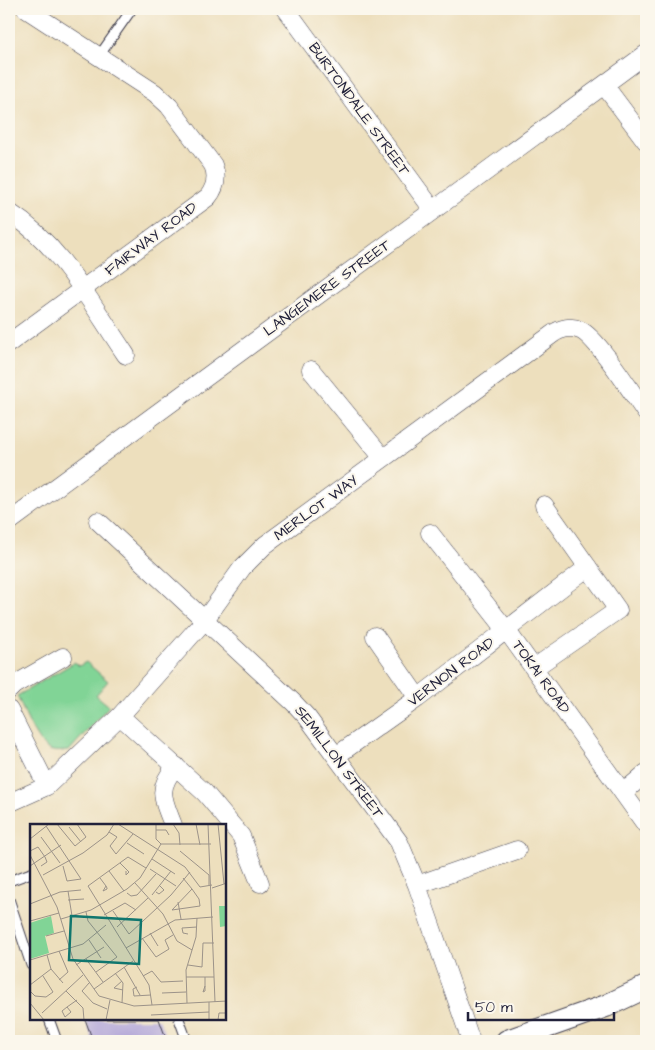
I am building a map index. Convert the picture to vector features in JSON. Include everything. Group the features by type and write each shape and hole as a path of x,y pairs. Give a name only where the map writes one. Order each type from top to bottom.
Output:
{"street":[{"path":"26,9 99,56"},
{"name":"BURTONDALE STREET","path":"286,9 433,210"},
{"name":"LANGEMERE STREET","path":"9,522 646,54"},
{"name":"FAIRWAY ROAD","path":"9,343 208,196 216,183 212,165 168,106 155,93 99,56"},
{"path":"604,85 646,140"},
{"path":"9,212 50,244 126,355"},
{"name":"MERLOT WAY","path":"9,804 48,786 120,716 204,621 232,581 253,557 383,458 554,333 566,328 579,329 589,336 646,413"},
{"path":"311,370 383,458"},
{"path":"534,668 618,610 544,505"},
{"name":"SEMILLON STREET","path":"98,521 294,703 336,756 399,842 417,885 471,1041"},
{"name":"TOKAI ROAD","path":"430,533 507,631 646,825"},
{"name":"VERNON ROAD","path":"336,756 418,698 588,567"},
{"path":"375,636 418,698"},
{"path":"9,690 14,685 62,657"},
{"path":"9,710 48,786"},
{"path":"120,716 205,793 241,836 260,883"},
{"path":"173,824 163,794 167,777 176,766"},
{"path":"623,793 646,773"},
{"path":"417,885 517,850"},
{"path":"506,1041 606,1006 646,987"}],"lane":[{"path":"99,56 132,9"},
{"path":"9,881 30,873"},
{"path":"9,899 30,962"},
{"path":"49,1020 57,1041"},
{"path":"179,1020 187,1041"}],"green space":[{"path":"75,662 79,666 86,662 108,681 96,695 109,706 69,751 53,751 47,749 36,736 17,696"}],"building":[{"path":"85,1020 159,1020 167,1041 93,1041"}]}
